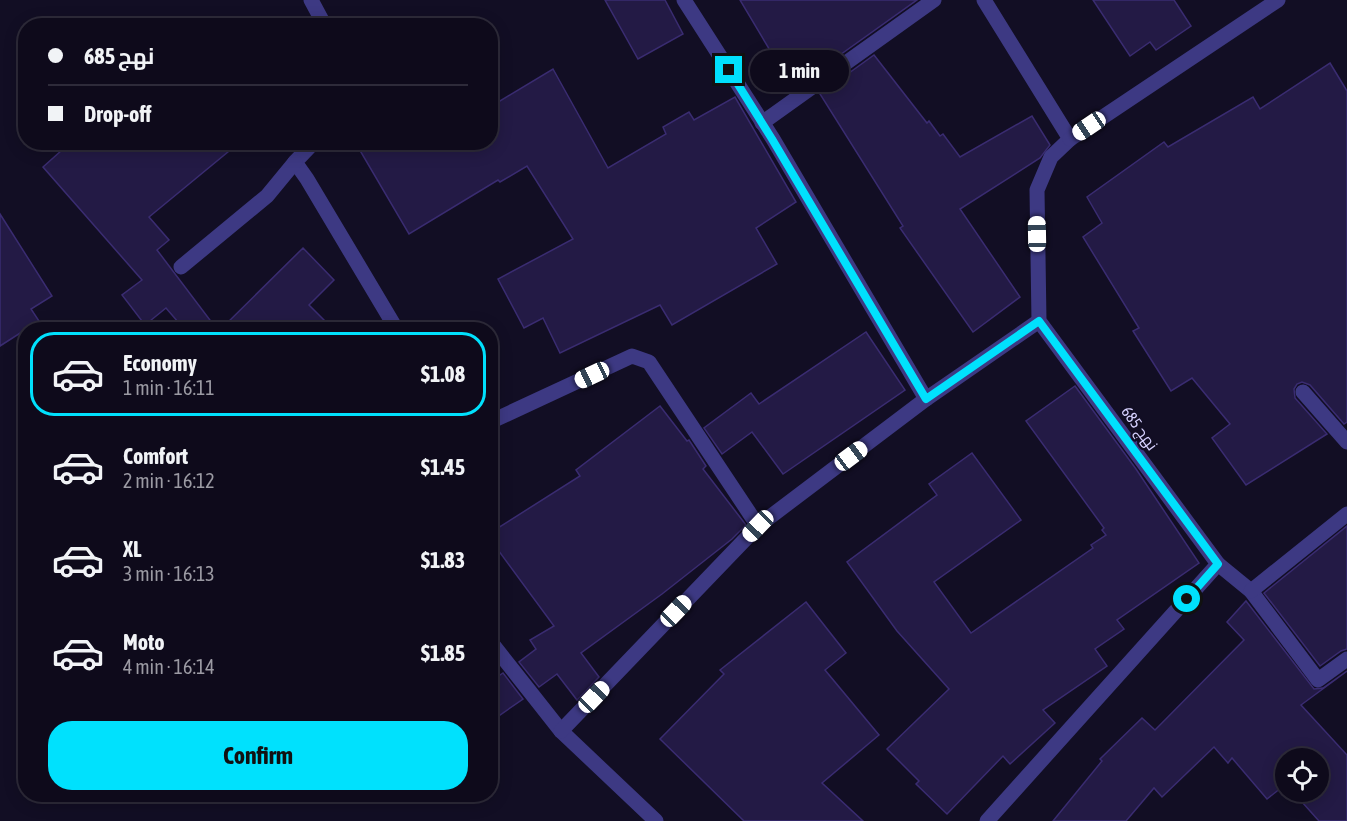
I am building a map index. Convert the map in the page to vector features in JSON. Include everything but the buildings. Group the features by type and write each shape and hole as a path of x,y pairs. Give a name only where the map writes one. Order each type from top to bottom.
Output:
{"street":[{"path":"311,0 321,18"},
{"path":"684,0 762,123 926,399"},
{"path":"762,123 934,0"},
{"path":"984,0 1070,139"},
{"path":"561,731 758,526 926,399 1039,321 1037,190 1051,157 1070,139 1278,0"},
{"path":"181,267 267,196 306,150"},
{"path":"295,162 392,322"},
{"name":"نهج 685","path":"1039,321 1218,564 1251,591 1318,680 1347,659"},
{"path":"498,418 632,356 649,362 758,526"},
{"path":"1303,392 1347,442"},
{"path":"1251,591 1347,514"},
{"path":"987,821 1218,564"},
{"path":"498,651 561,731 656,821"}],"route":[{"path":"729,70 926,399 1039,321 1218,564 1187,599"}]}
